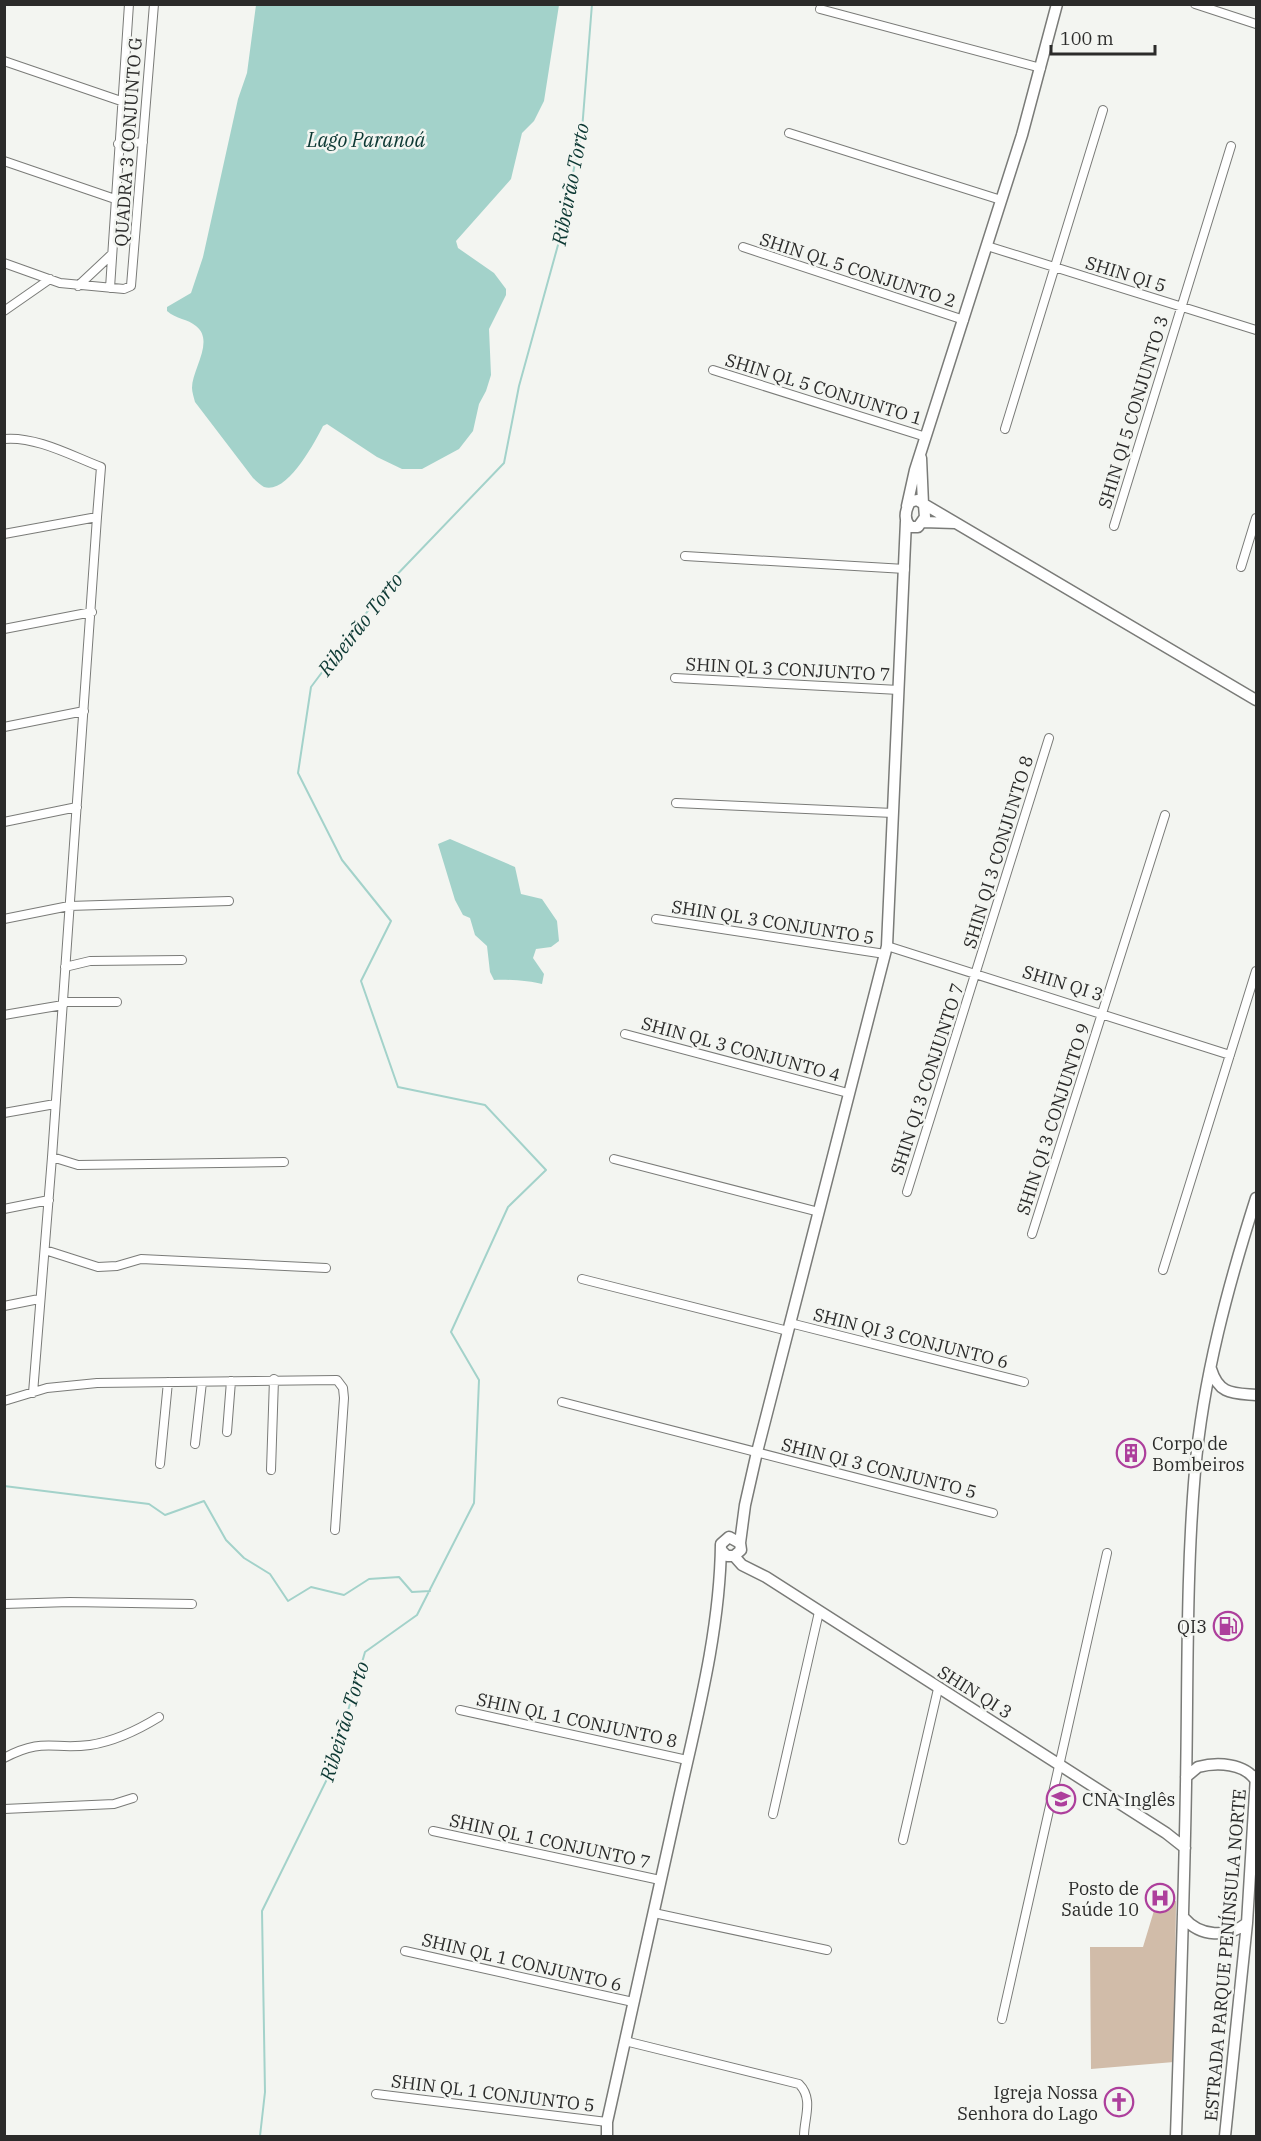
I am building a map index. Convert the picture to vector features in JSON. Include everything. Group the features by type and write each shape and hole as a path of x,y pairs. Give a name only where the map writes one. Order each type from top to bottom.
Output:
{"street":[{"path":"4,263 78,286 110,288 129,4"},
{"name":"QUADRA 3 CONJUNTO G","path":"110,288 129,288 132,282 154,4"},
{"path":"914,524 907,506 910,488 1001,200 1041,68 1057,4"},
{"path":"1195,4 1257,24"},
{"path":"820,9 1041,68"},
{"path":"4,61 121,101"},
{"path":"1005,429 1103,110"},
{"path":"789,133 1001,200"},
{"path":"118,144 143,142"},
{"name":"SHIN QI 5 CONJUNTO 3","path":"1114,526 1231,146"},
{"path":"4,161 115,199"},
{"name":"SHIN QI 5","path":"987,246 1257,330"},
{"name":"SHIN QL 5 CONJUNTO 2","path":"743,247 964,320"},
{"path":"78,286 112,254"},
{"path":"4,311 50,279"},
{"name":"SHIN QL 5 CONJUNTO 1","path":"713,370 927,437"},
{"path":"4,439 16,438 32,442 101,467 49,1200 33,1393"},
{"path":"721,1576 741,1544 745,1504 757,1452 886,950 905,564 914,524 924,505 921,454"},
{"path":"907,506 913,500 932,507 1257,700"},
{"path":"4,534 97,517"},
{"path":"1241,567 1257,518"},
{"path":"914,524 956,523"},
{"path":"685,556 905,564"},
{"path":"4,629 92,612"},
{"name":"SHIN QL 3 CONJUNTO 7","path":"675,678 899,690"},
{"path":"4,727 84,711"},
{"name":"SHIN QI 3 CONJUNTO 8","path":"976,974 1048,738"},
{"path":"676,803 893,813"},
{"path":"4,822 77,807"},
{"name":"SHIN QI 3 CONJUNTO 9","path":"1032,1234 1165,815"},
{"path":"4,919 69,906 229,901"},
{"name":"SHIN QL 3 CONJUNTO 5","path":"656,919 886,950"},
{"name":"SHIN QI 3","path":"886,950 1103,1012 1230,1055"},
{"path":"65,967 90,961 182,960"},
{"path":"1163,1270 1257,970"},
{"name":"SHIN QI 3 CONJUNTO 7","path":"907,1192 976,974"},
{"path":"4,1015 63,1003 117,1002"},
{"name":"SHIN QL 3 CONJUNTO 4","path":"625,1034 849,1093"},
{"path":"4,1113 55,1104"},
{"path":"52,1157 63,1158 78,1166 284,1162"},
{"path":"614,1159 819,1212"},
{"name":"ESTRADA PARQUE PENÍNSULA NORTE","path":"1176,2136 1184,1918 1189,1601 1195,1480 1211,1369 1224,1308 1251,1228 1257,1198"},
{"path":"4,1209 49,1200"},
{"path":"45,1250 98,1267 117,1266 141,1259 326,1269"},
{"name":"SHIN QI 3 CONJUNTO 6","path":"582,1279 1024,1382"},
{"path":"4,1306 39,1299"},
{"path":"1211,1369 1218,1386 1228,1392 1257,1395"},
{"path":"4,1401 61,1386 274,1379 337,1380 343,1388 335,1530"},
{"path":"271,1470 274,1379"},
{"path":"227,1432 231,1381"},
{"path":"160,1464 168,1382"},
{"path":"195,1444 202,1382"},
{"name":"SHIN QI 3 CONJUNTO 5","path":"562,1402 993,1513"},
{"path":"607,2136 607,2122 709,1657 721,1576 721,1544 729,1537 745,1504"},
{"path":"729,1537 741,1544"},
{"name":"SHIN QI 3","path":"741,1544 750,1562 766,1577"},
{"path":"722,1551 727,1556 734,1557"},
{"path":"1002,2019 1107,1553"},
{"name":"SHIN QI 3","path":"734,1557 742,1565 766,1577 1166,1833 1185,1848"},
{"path":"4,1604 192,1604"},
{"path":"773,1814 819,1612"},
{"path":"903,1840 938,1689"},
{"name":"SHIN QL 1 CONJUNTO 8","path":"460,1710 687,1760"},
{"path":"4,1758 33,1745 89,1745 118,1738 159,1717"},
{"path":"1186,1778 1198,1767 1219,1765 1245,1769 1256,1781"},
{"name":"ESTRADA PARQUE PENÍNSULA NORTE","path":"1226,2136 1247,1923 1257,1776"},
{"path":"4,1809 114,1804 133,1798"},
{"path":"1166,1833 1185,1830"},
{"name":"SHIN QL 1 CONJUNTO 7","path":"433,1831 660,1880"},
{"path":"654,1913 827,1950"},
{"path":"1184,1918 1198,1929 1217,1933 1231,1933 1247,1923"},
{"name":"SHIN QL 1 CONJUNTO 6","path":"405,1951 633,2002"},
{"path":"625,2041 799,2084 806,2092 808,2106 804,2136"},
{"name":"SHIN QL 1 CONJUNTO 5","path":"376,2094 607,2122"}],"shaded area":[{"path":"1176,1901 1174,2062 1091,2069 1090,1947 1143,1947 1156,1904"}],"water":[{"name":"Lago Paranoá","path":"256,5 559,5 544,101 534,121 522,133 511,179 456,241 458,248 494,273 506,289 506,295 489,329 491,375 479,404 473,431 459,449 422,469 402,469 377,457 327,424 323,426 307,454 291,475 273,487 264,487 253,478 195,402 192,388 203,347 201,332 193,324 171,314 167,311 167,307 191,293 203,257 238,99 247,73"},
{"path":"450,839 515,867 521,894 542,899 557,921 559,941 551,947 536,949 533,958 544,974 542,984 519,980 494,980 490,972 487,946 475,935 470,918 463,915 455,900 438,844"}],"waterway":[{"name":"Ribeirão Torto","path":"260,2136 265,2092 262,1911 330,1773 365,1652 417,1615 474,1503 479,1380 451,1332 508,1207 546,1170 485,1105 398,1087 361,981 391,921 342,860 298,773 311,687 388,584 504,463 519,386 558,245 582,130 592,4"},
{"path":"4,1486 149,1504 165,1515 204,1501 226,1540 244,1558 270,1574 288,1601 311,1587 344,1595 369,1579 399,1577 412,1592 430,1591"}],"place":[{"name":"Corpo de Bombeiros","path":"1131,1453"},
{"name":"QI3","path":"1228,1626"},
{"name":"CNA Inglês","path":"1061,1799"},
{"name":"Posto de Saúde 10","path":"1160,1898"},
{"name":"Igreja Nossa Senhora do Lago","path":"1119,2102"}]}
